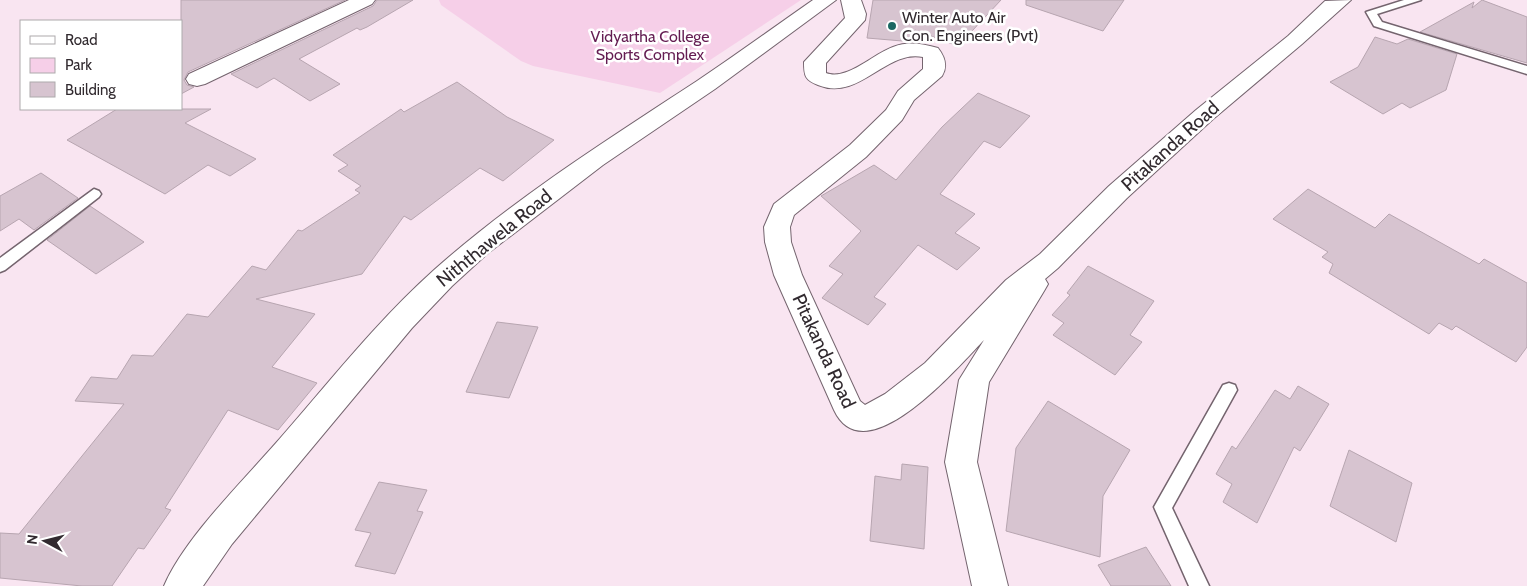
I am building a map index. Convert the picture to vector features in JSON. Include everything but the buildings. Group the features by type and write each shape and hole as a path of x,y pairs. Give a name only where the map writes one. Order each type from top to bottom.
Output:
{"street":[{"path":"197,79 365,0"},
{"name":"Niththawela Road","path":"182,586 220,532 402,320 442,279 478,247 595,159 707,84 826,0"},
{"name":"Pitakanda Road","path":"851,0 856,14 855,20 815,62 815,76 829,82 842,82 888,56 911,48 920,47 931,52 935,60 934,71 906,96 894,115 858,150 783,210 777,227 778,242 788,275 849,410 859,419 872,418 896,403 934,372 1016,287 1049,261 1118,192 1204,115 1295,40 1332,5 1341,0"},
{"path":"990,586 961,462 974,380 1049,261"}],"lane":[{"path":"1416,0 1372,12 1378,24 1527,70"},
{"path":"0,266 94,194"},
{"path":"1199,586 1163,507 1229,390"}],"green space":[{"name":"Vidyartha College Sports Complex","path":"439,0 801,0 660,93 533,66 521,61 441,5"}],"place":[{"name":"Winter Auto Air Con. Engineers (Pvt)","path":"892,26"}]}
